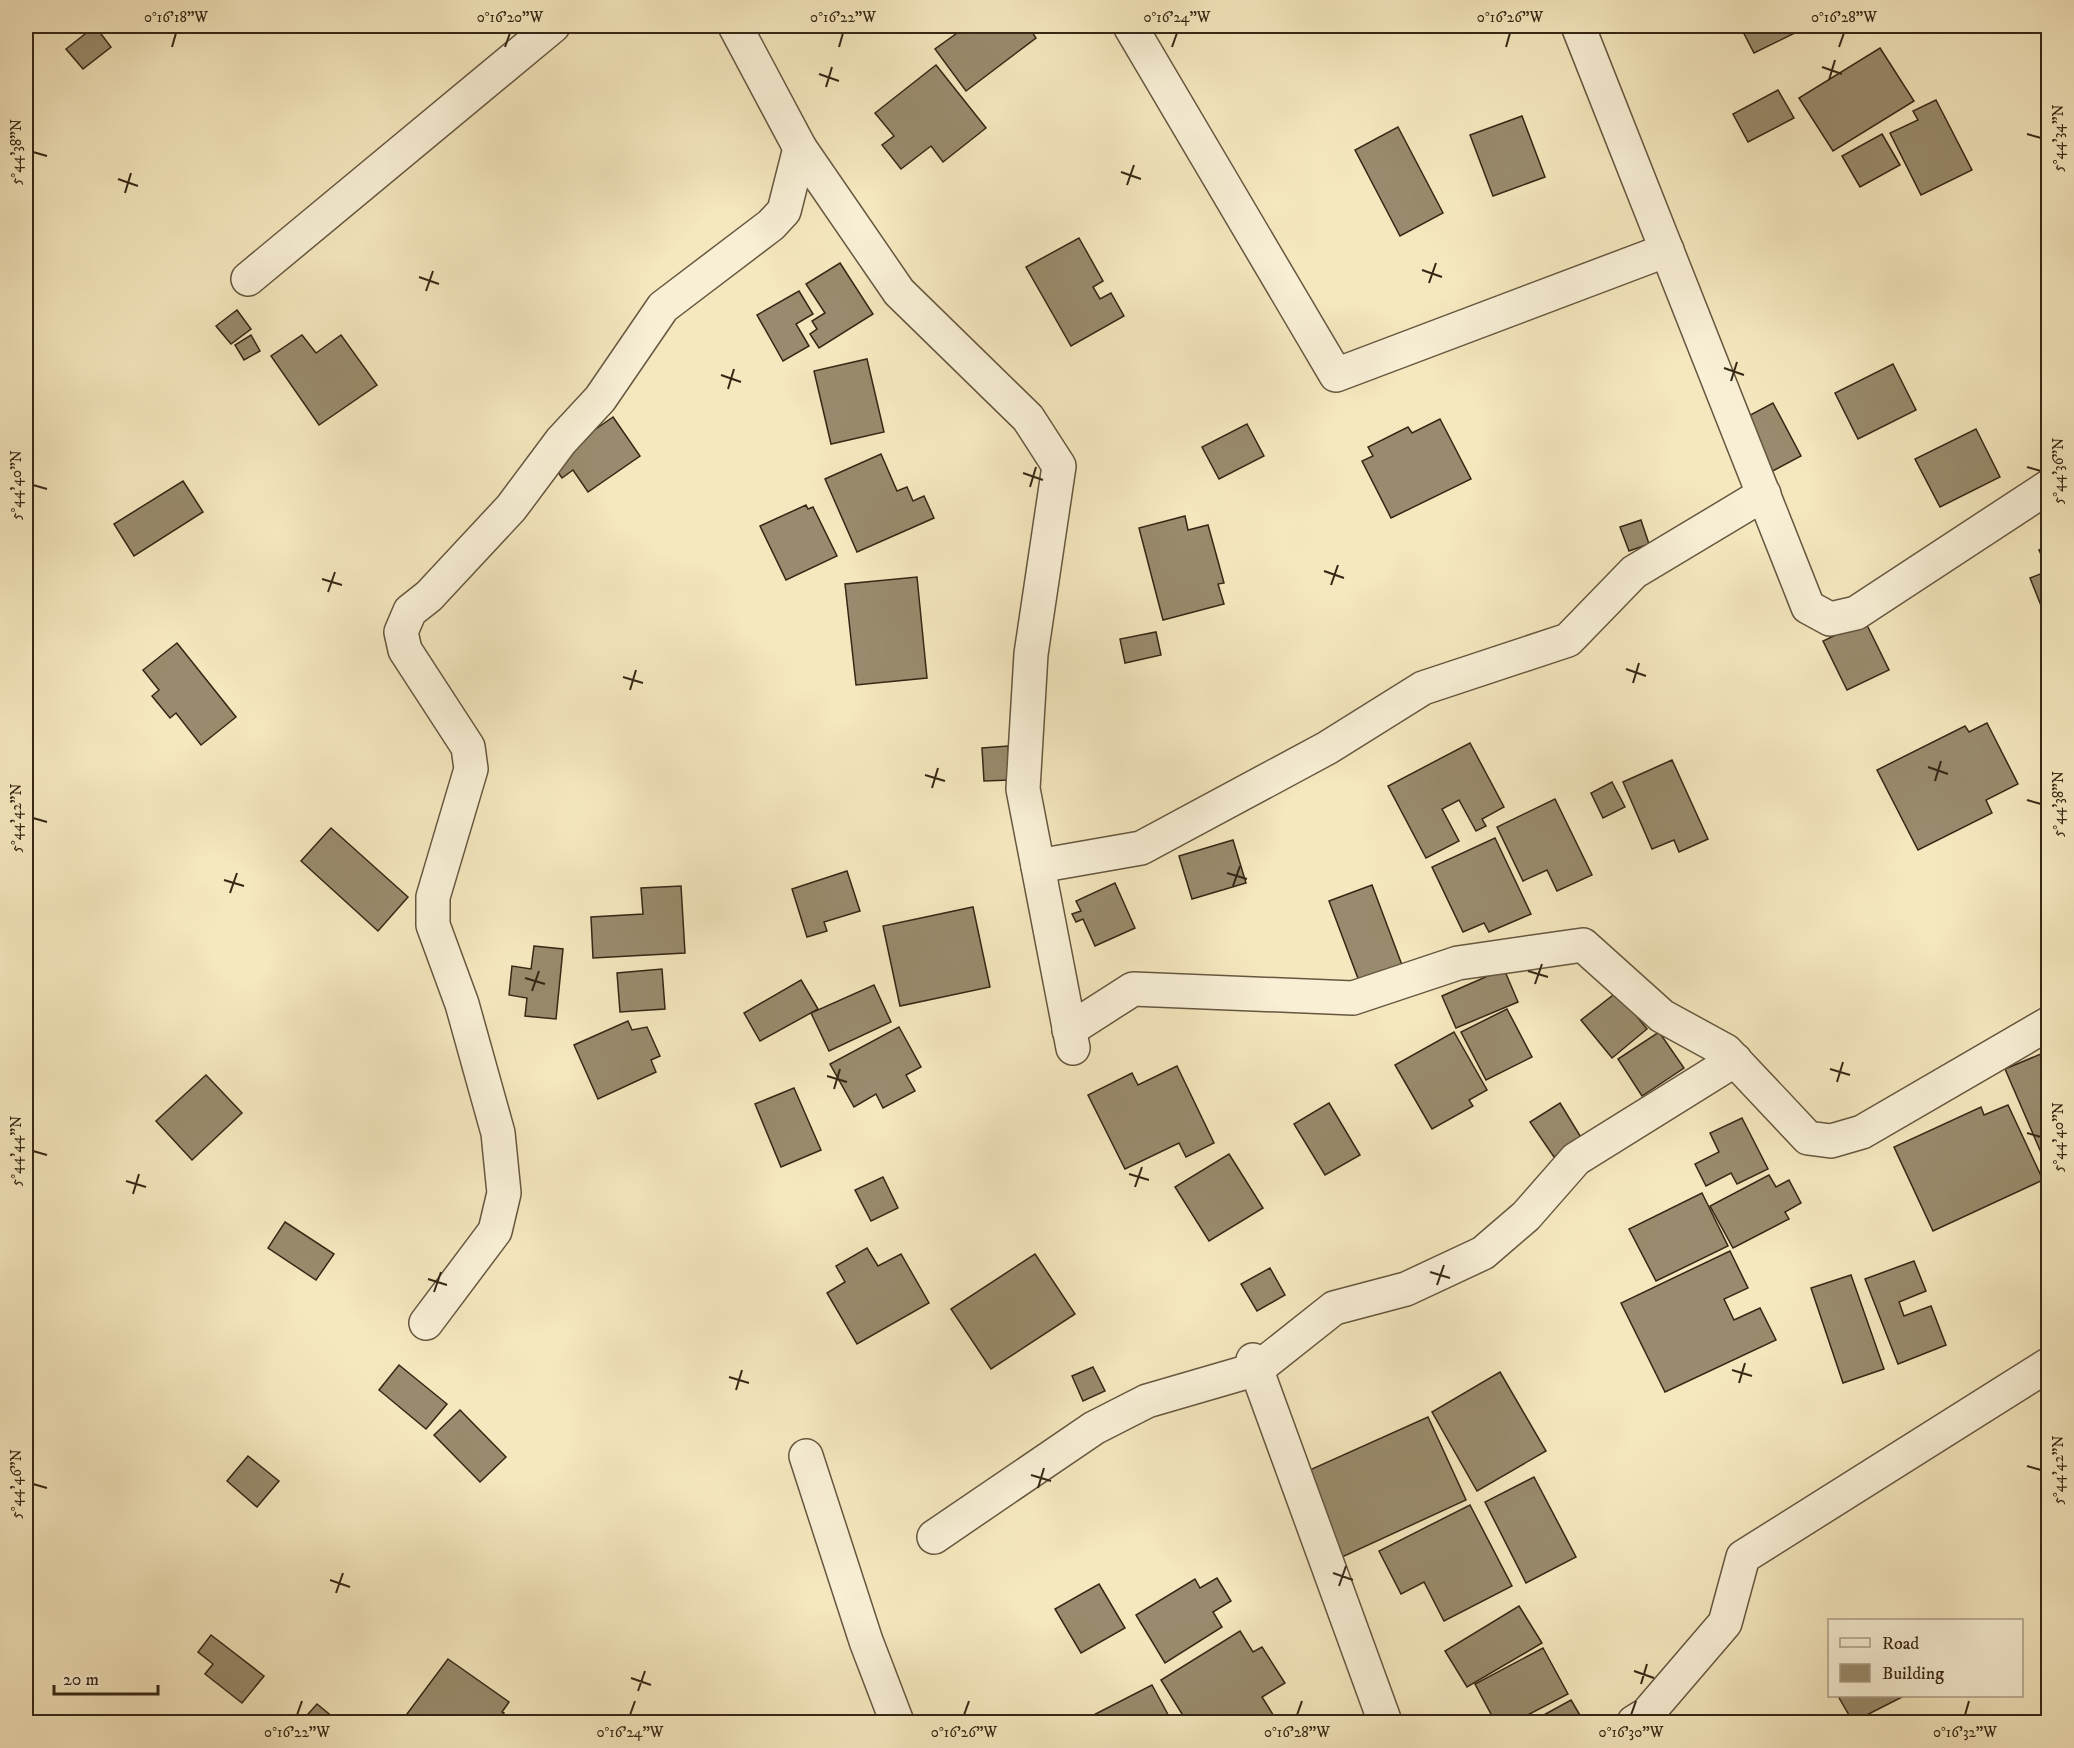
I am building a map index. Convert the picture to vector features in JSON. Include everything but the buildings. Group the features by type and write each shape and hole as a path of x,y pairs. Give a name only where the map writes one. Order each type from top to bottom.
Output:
{"street":[{"path":"248,279 553,26"},
{"path":"735,26 800,148 899,292 1028,418 1059,466 1032,654 1023,789 1071,1039 1133,989 1353,998 1458,963 1583,945 1662,1016 1726,1051 1808,1137 1831,1141 1862,1132 2049,1024"},
{"path":"1130,26 1336,375 1667,250"},
{"path":"1578,26 1809,607 1830,619 1856,613 2049,487"},
{"path":"426,1323 495,1231 504,1193 498,1133 462,1004 433,925 433,897 471,770 468,747 405,650 401,632 410,610 429,596 496,525 561,441 600,399 663,307 771,225 784,211 800,148"},
{"path":"1038,866 1141,848 1327,748 1423,687 1568,640 1634,572 1764,494"},
{"path":"934,1537 1094,1428 1147,1401 1255,1364 1334,1308 1406,1289 1483,1253 1526,1216 1576,1159 1735,1060"},
{"path":"1255,1364 1385,1722"},
{"path":"1634,1722 1647,1714 1725,1623 1743,1557 2049,1365"},
{"path":"806,1456 866,1641 897,1722"}]}
